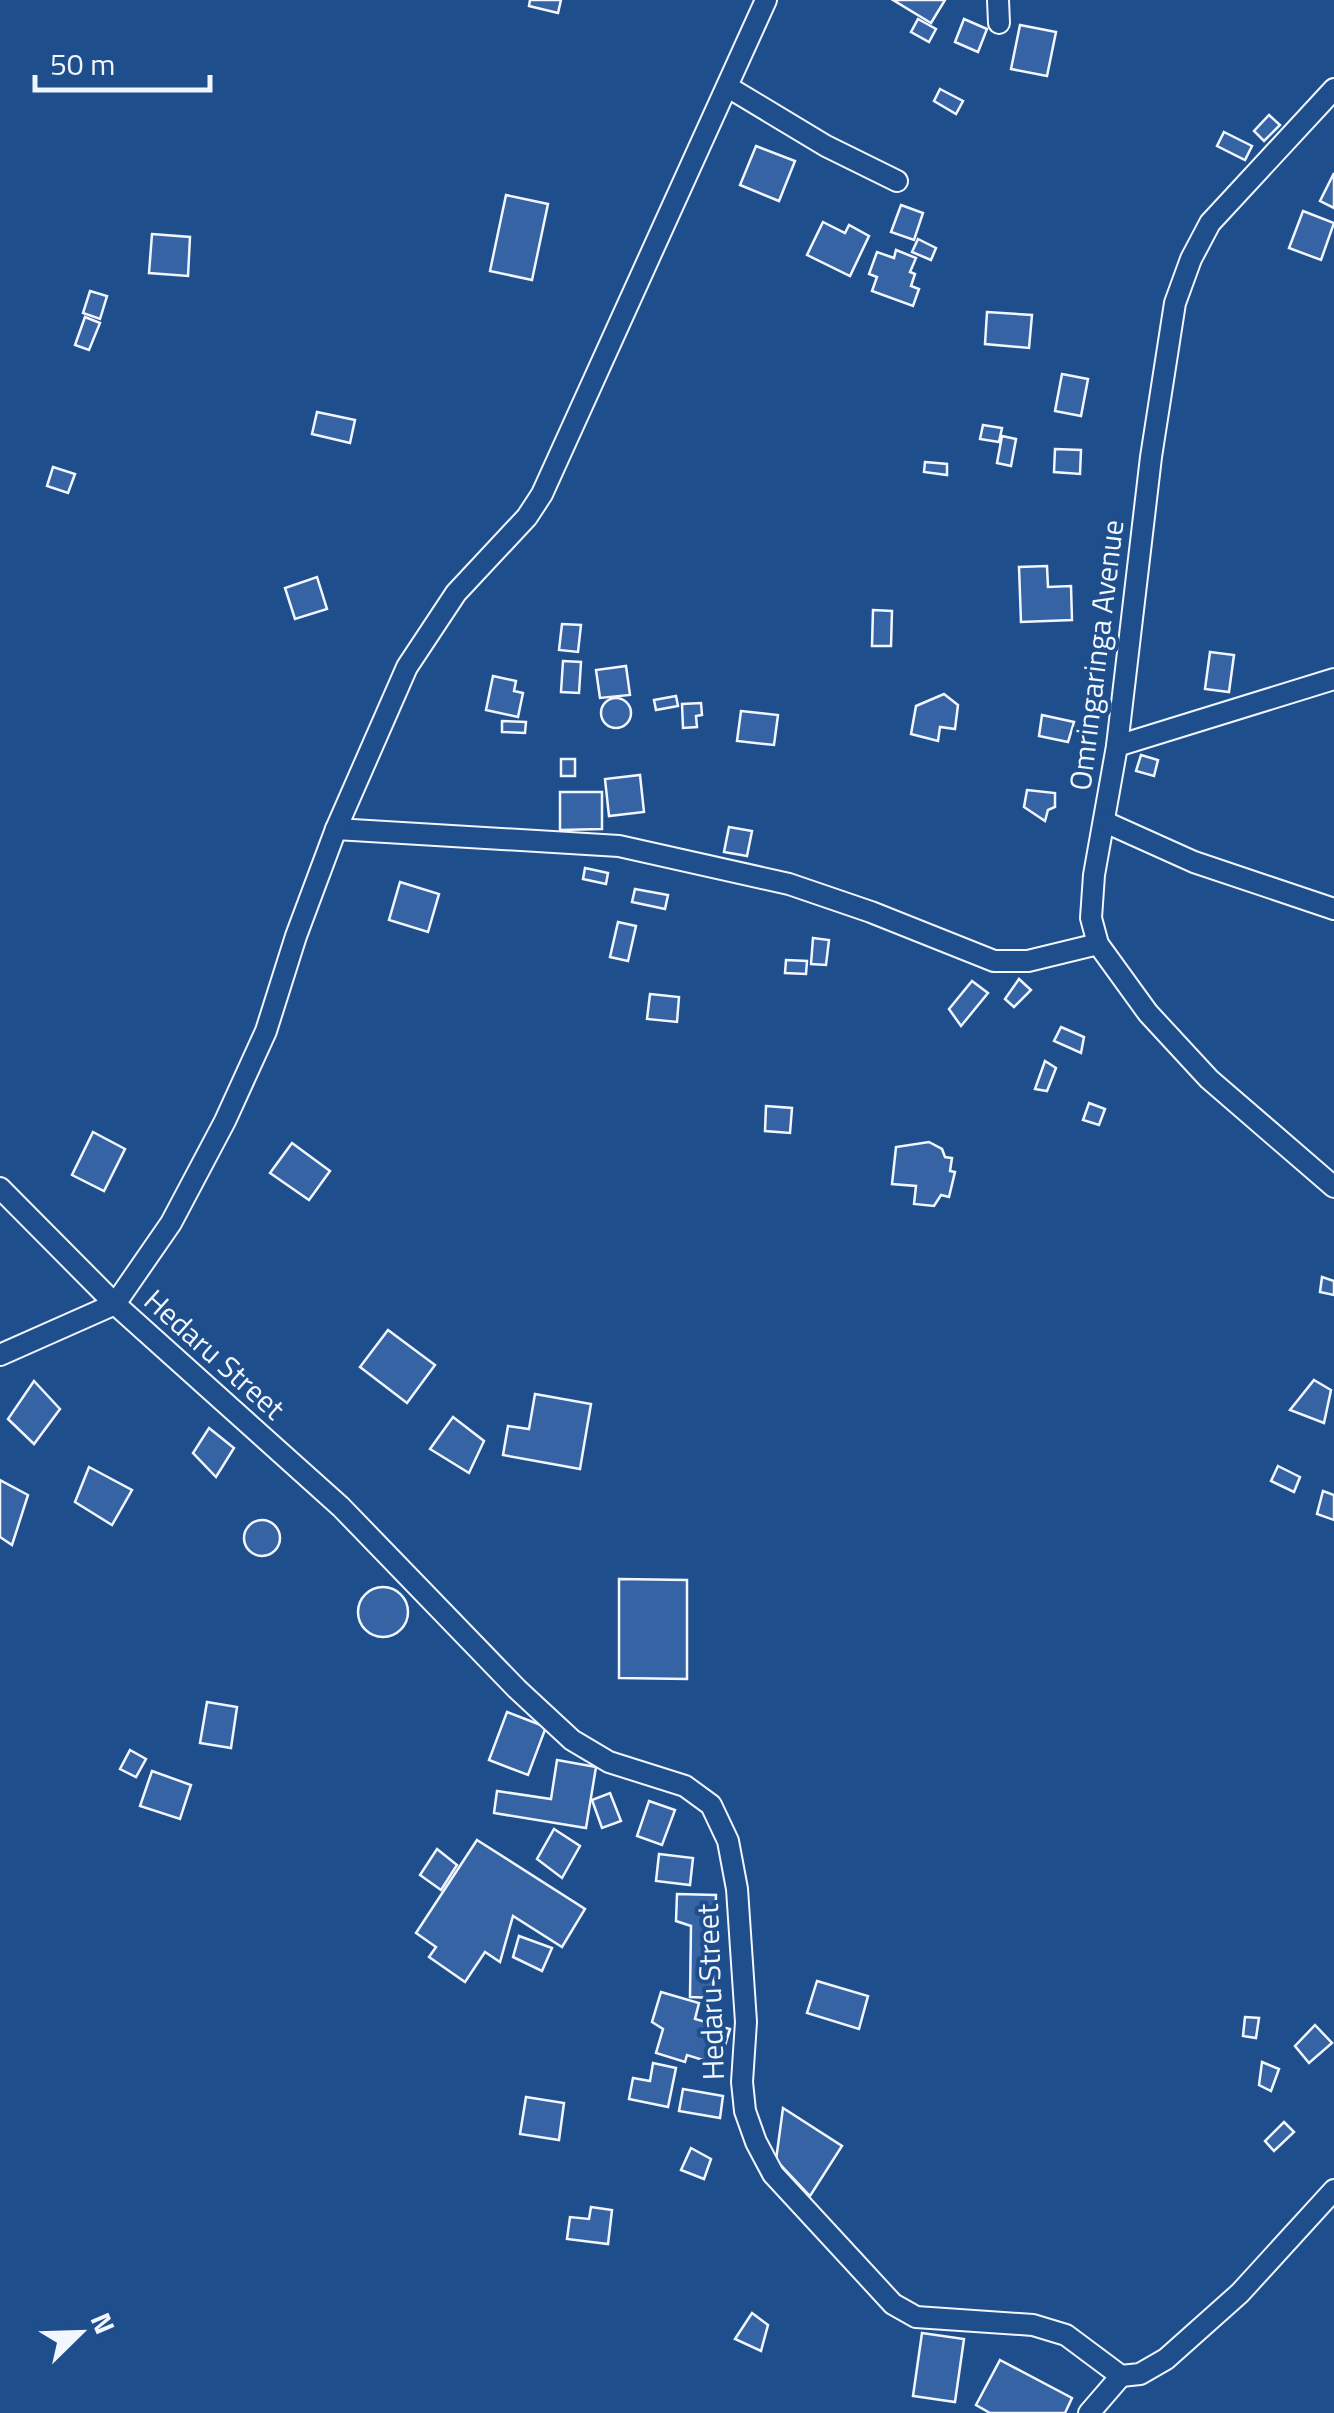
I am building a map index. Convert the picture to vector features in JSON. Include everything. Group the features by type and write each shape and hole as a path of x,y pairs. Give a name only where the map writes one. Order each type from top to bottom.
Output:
{"street":[{"path":"0,1355 115,1304 171,1224 226,1121 266,1032 336,829 407,667 456,593 526,517 542,494 766,0"},
{"path":"998,0 999,23"},
{"path":"728,88 826,146 897,180"},
{"name":"Omringaringa Avenue","path":"1334,89 1210,223 1191,259 1176,303 1151,457 1117,746 1091,918 1098,944 1148,1013 1209,1078 1334,1187"},
{"path":"1117,746 1334,679"},
{"path":"1105,822 1194,862 1334,909"},
{"path":"336,829 619,846 789,884 994,961 1028,961 1098,944"},
{"name":"Hedaru Street","path":"0,1188 115,1304 341,1507 517,1689 572,1740 608,1762 685,1786 712,1805 728,1841 743,1943 745,2111 773,2174 863,2275 893,2304 916,2317 1033,2324 1066,2335 1121,2376"},
{"path":"1089,2413 1121,2376 1140,2374 1166,2359 1240,2292 1334,2190"}],"building":[{"path":"530,0 561,0 558,13 529,6"},
{"path":"893,0 945,0 931,23"},
{"path":"918,19 936,29 929,42 911,32"},
{"path":"964,19 987,29 978,52 955,42"},
{"path":"1020,25 1056,32 1047,76 1011,69"},
{"path":"940,89 963,101 956,114 934,101"},
{"path":"1269,115 1280,125 1264,141 1254,131"},
{"path":"1224,132 1252,146 1245,160 1217,146"},
{"path":"756,146 795,161 779,201 740,185"},
{"path":"1334,173 1334,208 1320,201"},
{"path":"506,195 548,204 532,280 490,271"},
{"path":"901,205 923,213 914,240 891,232"},
{"path":"1303,211 1334,223 1321,260 1289,248"},
{"path":"823,222 845,233 849,225 869,236 850,276 807,255"},
{"path":"152,234 190,237 188,276 149,273"},
{"path":"918,239 936,248 931,260 912,252"},
{"path":"896,250 916,258 910,272 915,274 911,286 919,289 913,306 872,291 877,277 869,274 877,252 894,258"},
{"path":"90,291 107,296 100,319 83,313"},
{"path":"987,312 1032,315 1029,348 985,344"},
{"path":"85,317 100,323 89,350 75,345"},
{"path":"1062,374 1088,379 1081,416 1055,411"},
{"path":"317,412 355,420 350,443 312,434"},
{"path":"983,425 1002,428 999,442 980,439"},
{"path":"1002,436 1016,439 1011,466 997,463"},
{"path":"1055,449 1081,450 1080,474 1054,472"},
{"path":"925,462 947,464 947,475 924,472"},
{"path":"53,467 75,474 68,493 47,486"},
{"path":"1047,566 1048,587 1071,586 1072,620 1021,622 1019,567"},
{"path":"317,577 327,609 295,619 285,588"},
{"path":"873,610 892,611 891,646 872,646"},
{"path":"562,624 581,625 578,652 559,650"},
{"path":"1210,652 1234,655 1229,692 1205,689"},
{"path":"563,661 581,662 579,693 561,692"},
{"path":"626,666 630,695 600,698 596,670"},
{"path":"493,676 516,681 514,691 523,693 518,717 486,710"},
{"path":"944,694 958,705 955,729 940,727 938,741 911,734 916,706"},
{"path":"676,696 678,706 656,710 654,700"},
{"path":"616,698 627,702 631,713 627,724 616,728 605,724 601,713 605,702"},
{"path":"701,703 697,727 683,728 682,704"},
{"path":"741,711 778,715 774,745 737,741"},
{"path":"1042,715 1074,722 1068,742 1039,736"},
{"path":"502,721 526,722 525,733 502,732"},
{"path":"1141,755 1158,760 1154,776 1136,771"},
{"path":"561,759 575,759 575,776 561,776"},
{"path":"640,775 644,812 609,816 605,779"},
{"path":"1027,790 1055,793 1055,807 1048,810 1045,821 1024,807"},
{"path":"560,792 602,792 602,829 560,830"},
{"path":"729,827 752,831 747,856 724,852"},
{"path":"585,868 608,873 606,884 583,879"},
{"path":"400,882 439,894 428,932 389,920"},
{"path":"635,889 668,895 665,909 632,902"},
{"path":"618,922 636,926 628,961 610,957"},
{"path":"813,938 829,940 826,965 811,964"},
{"path":"786,960 807,961 806,974 785,973"},
{"path":"1019,979 1031,990 1014,1007 1005,999"},
{"path":"972,981 988,993 961,1026 949,1009"},
{"path":"650,994 679,997 677,1022 647,1019"},
{"path":"1061,1027 1084,1037 1081,1053 1054,1041"},
{"path":"1045,1061 1056,1068 1047,1091 1035,1089"},
{"path":"1089,1103 1105,1109 1099,1125 1083,1120"},
{"path":"766,1106 792,1108 790,1133 765,1131"},
{"path":"93,1132 125,1149 104,1191 72,1175"},
{"path":"929,1142 942,1149 945,1157 952,1158 950,1171 955,1172 949,1197 941,1195 934,1206 914,1204 916,1186 892,1184 896,1147"},
{"path":"292,1143 330,1171 309,1200 270,1173"},
{"path":"1322,1277 1334,1281 1334,1295 1320,1292"},
{"path":"388,1330 435,1365 407,1403 360,1367"},
{"path":"1314,1380 1331,1390 1324,1423 1290,1410"},
{"path":"34,1381 60,1409 34,1444 8,1419"},
{"path":"535,1394 591,1404 580,1469 503,1455 508,1426 529,1429"},
{"path":"453,1417 484,1441 469,1473 430,1449"},
{"path":"209,1428 234,1448 216,1477 193,1453"},
{"path":"1278,1466 1300,1477 1294,1492 1271,1481"},
{"path":"89,1467 132,1490 112,1525 75,1502"},
{"path":"0,1480 28,1495 12,1545 0,1537"},
{"path":"1323,1491 1334,1495 1334,1520 1317,1514"},
{"path":"262,1520 274,1526 280,1538 274,1550 262,1556 250,1550 244,1538 250,1526"},
{"path":"619,1579 687,1580 687,1679 619,1678"},
{"path":"383,1587 400,1595 408,1612 400,1629 383,1637 366,1629 358,1612 366,1595"},
{"path":"207,1702 237,1707 231,1748 200,1743"},
{"path":"507,1712 546,1727 528,1775 489,1760"},
{"path":"130,1750 146,1759 136,1777 120,1769"},
{"path":"557,1760 596,1767 586,1828 494,1813 497,1791 551,1799"},
{"path":"152,1771 191,1785 180,1819 140,1806"},
{"path":"610,1793 621,1821 602,1828 592,1800"},
{"path":"649,1801 675,1810 662,1845 637,1836"},
{"path":"554,1829 580,1846 562,1878 537,1859"},
{"path":"477,1840 585,1909 562,1947 513,1916 500,1962 485,1952 465,1982 429,1957 436,1947 416,1933"},
{"path":"437,1849 457,1865 441,1890 420,1875"},
{"path":"659,1854 693,1858 690,1885 656,1881"},
{"path":"677,1894 716,1895 713,1998 690,1997 691,1926 676,1921"},
{"path":"519,1936 552,1948 542,1971 513,1957"},
{"path":"817,1981 868,1996 859,2029 807,2013"},
{"path":"661,1992 699,2003 695,2019 730,2029 719,2065 687,2055 685,2062 656,2053 663,2029 652,2022"},
{"path":"1245,2017 1259,2018 1256,2038 1243,2036"},
{"path":"1315,2025 1332,2043 1309,2063 1295,2046"},
{"path":"1262,2062 1279,2069 1271,2091 1259,2085"},
{"path":"653,2063 676,2068 668,2107 629,2099 633,2078 650,2081"},
{"path":"683,2089 723,2096 720,2118 679,2111"},
{"path":"526,2097 564,2103 559,2140 520,2134"},
{"path":"783,2108 842,2146 810,2196 776,2160"},
{"path":"1284,2122 1294,2132 1274,2151 1265,2141"},
{"path":"691,2148 711,2159 704,2179 681,2170"},
{"path":"591,2207 612,2210 608,2244 567,2239 570,2217 589,2219"},
{"path":"752,2313 768,2325 761,2351 735,2339"},
{"path":"922,2333 964,2339 955,2402 913,2396"},
{"path":"1000,2360 1072,2398 1065,2413 990,2413 976,2405"}]}
